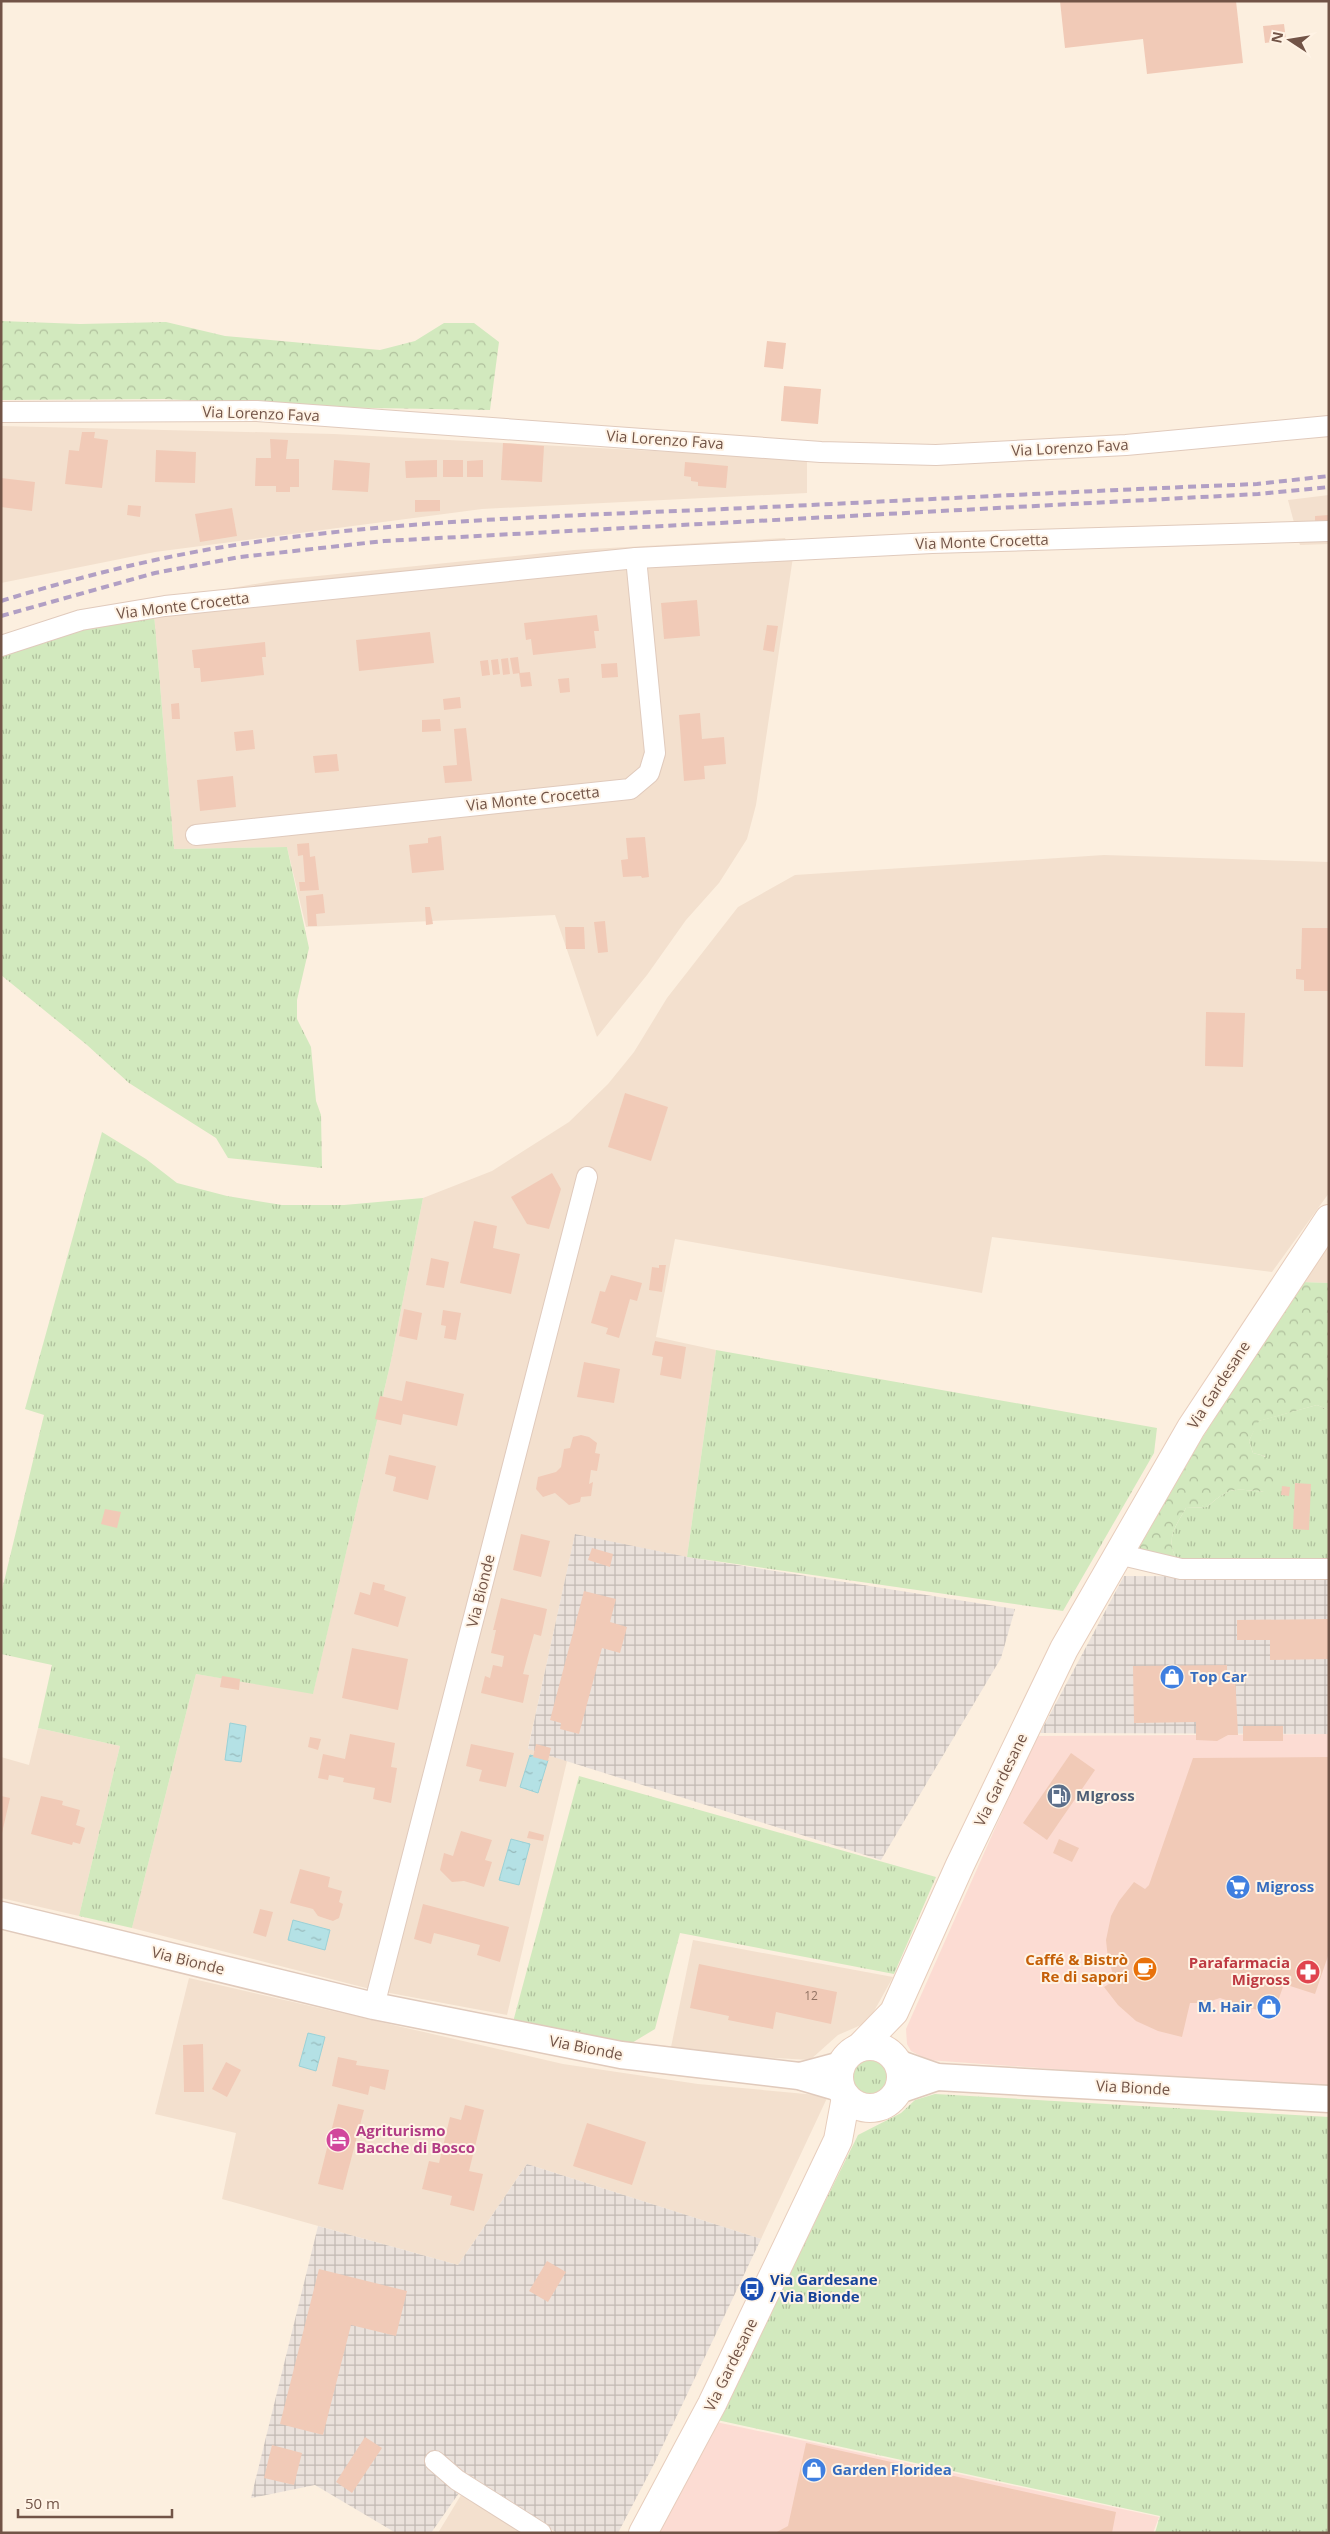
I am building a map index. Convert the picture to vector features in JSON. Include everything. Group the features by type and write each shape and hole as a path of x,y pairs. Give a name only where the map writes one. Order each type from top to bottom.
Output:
{"main road":[{"name":"Via Gardesane","path":"643,2533 712,2404 838,2140 851,2081 894,2012 960,1866 1064,1649 1191,1428 1328,1220"},
{"name":"Via Gardesane","path":"894,2012 897,2069"},
{"path":"869,2045 881,2047 897,2069 892,2101 880,2107 851,2081 869,2045"}],"street":[{"name":"Via Lorenzo Fava","path":"1,412 257,411 821,452 936,456 1126,445 1329,426"},
{"name":"Via Monte Crocetta","path":"1,646 81,620 165,606 636,558 942,543 1329,531"},
{"name":"Via Monte Crocetta","path":"196,835 630,789 649,773 655,753 636,558"},
{"name":"Via Bionde","path":"374,2006 587,1177"},
{"path":"1118,1554 1181,1569 1329,1569"},
{"name":"Via Bionde","path":"1,1915 374,2006 621,2055 851,2081"},
{"name":"Via Bionde","path":"897,2069 937,2077 1329,2098"},
{"path":"435,2461 457,2480 541,2533"}],"shaded area":[{"path":"1,426 334,434 807,459 807,493 482,509 155,552 1,583"},
{"path":"1329,495 1329,544 1300,545 1288,500"},
{"path":"785,538 793,557 756,805 747,839 719,883 686,920 647,975 597,1037 555,915 306,927 287,847 174,849 153,602 278,580 574,550"},
{"path":"1104,855 1329,862 1329,1193 1272,1272 992,1237 982,1293 675,1239 656,1337 716,1350 687,1557 575,1535 528,1748 567,1761 507,2015 374,1990 132,1928 196,1674 313,1693 391,1361 423,1198 492,1171 569,1122 608,1084 634,1052 667,998 738,907 795,875"},
{"path":"1329,1241 1329,1283 1301,1282"},
{"path":"575,1534 687,1557 1015,1609 1001,1658 881,1860 528,1749"},
{"path":"1124,1576 1329,1577 1329,1734 1040,1733"},
{"path":"38,1728 120,1746 79,1916 1,1898 1,1757 29,1765"},
{"path":"1329,1734 1329,2089 928,2060 911,2051 907,2044 906,2029 1036,1736"},
{"path":"693,1940 893,1977 868,2022 838,2035 810,2060 670,2052"},
{"path":"189,1978 563,2064 698,2084 828,2096 761,2239 527,2164 458,2265 222,2199 236,2133 155,2114"},
{"path":"527,2164 761,2239 654,2464 618,2533 557,2533 471,2476 431,2533 396,2533 315,2485 251,2498 318,2226 458,2265"},
{"name":"Garden Floridea","path":"716,2422 1159,2517 1153,2533 658,2533"},
{"path":"461,2495 523,2533 438,2533"}],"green space":[{"path":"1,321 80,324 166,322 225,336 380,350 415,341 444,323 474,323 499,342 490,410 318,407 164,399 1,400"},
{"path":"153,602 174,849 287,847 309,948 297,1000 297,1019 311,1047 316,1101 321,1115 322,1168 228,1158 216,1138 129,1083 87,1045 1,975 1,642"},
{"path":"102,1132 146,1159 177,1183 227,1196 282,1205 344,1205 423,1198 391,1361 313,1694 196,1674 132,1928 79,1916 120,1746 38,1728 52,1665 1,1654 1,1594 44,1415 25,1409"},
{"path":"1301,1282 1329,1283 1329,1410 1317,1405 1259,1421 1249,1441 1253,1453 1270,1460 1276,1466 1281,1474 1279,1482 1264,1492 1233,1490 1227,1492 1207,1507 1186,1508 1175,1528 1172,1540 1172,1547 1178,1562 1129,1562 1156,1511"},
{"path":"716,1350 1157,1428 1154,1453 1063,1611 687,1557"},
{"path":"1317,1405 1329,1410 1329,1561 1178,1562 1172,1547 1172,1540 1175,1528 1186,1508 1207,1507 1227,1492 1233,1490 1264,1492 1265,1456 1253,1453 1249,1441 1258,1421"},
{"path":"579,1776 936,1877 894,1974 680,1933 655,2029 625,2047 513,2022"},
{"path":"870,2054 879,2056 887,2061 892,2069 894,2078 892,2087 887,2095 879,2100 870,2102 861,2100 853,2095 848,2087 846,2078 848,2069 853,2061 861,2056"},
{"path":"935,2094 1329,2117 1329,2533 1155,2533 1160,2516 717,2420 858,2135 901,2113 915,2100"}],"water":[{"path":"230,1723 246,1726 241,1762 225,1760"},
{"path":"530,1755 548,1760 538,1793 520,1787"},
{"path":"511,1839 530,1844 519,1885 499,1880"},
{"path":"293,1920 330,1930 325,1950 288,1940"},
{"path":"308,2033 325,2037 316,2071 299,2066"}],"building":[{"path":"1060,1 1236,1 1243,63 1147,74 1143,39 1065,48"},
{"path":"1284,24 1286,40 1265,43 1263,26"},
{"path":"767,341 786,343 783,369 764,367"},
{"path":"784,386 821,389 818,424 781,421"},
{"path":"82,432 95,432 94,438 108,440 102,488 65,484 69,450 79,451"},
{"path":"270,439 288,440 286,459 299,459 299,487 290,487 290,492 276,492 276,486 255,486 256,458 271,458"},
{"path":"503,443 544,446 542,482 501,480"},
{"path":"156,450 196,452 195,483 155,482"},
{"path":"334,460 370,463 368,492 332,490"},
{"path":"437,460 437,477 406,478 405,461"},
{"path":"443,460 463,460 463,477 443,477"},
{"path":"483,460 483,477 467,477 467,461"},
{"path":"685,462 728,466 726,488 698,486 698,482 691,481 691,477 684,476"},
{"path":"1,478 35,482 32,511 1,507"},
{"path":"415,500 440,500 440,511 415,512"},
{"path":"128,505 141,506 140,517 127,515"},
{"path":"232,508 237,536 200,542 195,514"},
{"path":"1329,515 1329,529 1315,526 1315,516"},
{"path":"697,600 700,636 664,639 661,603"},
{"path":"597,615 599,631 594,631 596,648 533,655 531,639 526,640 524,623"},
{"path":"767,625 778,626 774,652 763,650"},
{"path":"430,632 434,663 359,671 356,640"},
{"path":"265,642 266,657 262,657 264,675 201,682 200,668 194,668 192,650"},
{"path":"518,657 520,673 513,674 510,658"},
{"path":"508,658 510,674 503,675 501,659"},
{"path":"498,659 500,674 493,675 491,660"},
{"path":"488,660 490,675 482,676 480,661"},
{"path":"617,663 618,677 602,678 601,664"},
{"path":"530,672 532,686 521,687 519,673"},
{"path":"569,678 570,692 560,693 558,679"},
{"path":"460,697 461,708 444,710 443,699"},
{"path":"179,703 180,719 172,719 171,704"},
{"path":"700,713 702,739 724,737 726,764 704,766 705,779 684,781 679,715"},
{"path":"440,719 441,731 422,732 422,720"},
{"path":"466,728 472,781 445,783 443,766 457,765 454,729"},
{"path":"253,730 255,749 236,751 234,732"},
{"path":"337,754 339,771 315,773 313,756"},
{"path":"233,776 236,807 200,811 197,780"},
{"path":"441,836 444,870 412,873 409,845 428,843 428,838"},
{"path":"645,837 649,877 623,877 621,860 628,859 626,838"},
{"path":"309,843 310,857 315,856 319,890 300,891 299,882 305,882 303,855 298,856 297,844"},
{"path":"323,894 325,913 316,914 317,926 308,926 306,896"},
{"path":"425,907 430,907 433,924 426,925"},
{"path":"605,921 608,952 598,953 594,922"},
{"path":"565,927 584,927 585,949 566,949"},
{"path":"1302,928 1329,928 1328,991 1304,991 1304,980 1296,979 1296,969 1301,969"},
{"path":"1206,1012 1245,1013 1243,1067 1205,1066"},
{"path":"625,1093 668,1107 651,1161 608,1147"},
{"path":"552,1173 561,1189 549,1229 527,1224 511,1197"},
{"path":"474,1221 497,1226 493,1248 520,1254 511,1294 460,1283"},
{"path":"431,1258 449,1262 444,1288 426,1285"},
{"path":"659,1265 666,1265 662,1292 649,1290 652,1267 659,1268"},
{"path":"611,1275 642,1283 637,1301 630,1299 619,1338 606,1334 608,1328 591,1323 600,1291 605,1292"},
{"path":"404,1309 422,1313 417,1340 399,1336"},
{"path":"443,1310 461,1313 456,1340 444,1338 446,1326 441,1325"},
{"path":"655,1341 686,1347 681,1379 660,1375 663,1357 652,1355"},
{"path":"584,1362 620,1369 614,1403 577,1397"},
{"path":"406,1381 464,1394 457,1426 403,1414 401,1425 375,1419 380,1396 402,1401"},
{"path":"581,1435 589,1437 597,1443 595,1453 600,1454 597,1471 591,1470 589,1484 593,1482 591,1496 581,1497 580,1502 569,1505 555,1493 543,1497 536,1489 538,1477 556,1472 561,1467 564,1449 570,1448 573,1437"},
{"path":"389,1455 436,1466 428,1500 393,1491 396,1477 385,1474"},
{"path":"1295,1483 1311,1484 1309,1530 1293,1529"},
{"path":"1282,1486 1290,1487 1289,1496 1281,1495"},
{"path":"105,1509 121,1512 117,1528 101,1524"},
{"path":"521,1534 550,1541 541,1577 513,1570"},
{"path":"592,1548 613,1554 610,1567 588,1560"},
{"path":"373,1582 385,1585 384,1590 406,1597 398,1627 354,1614 360,1592 370,1595"},
{"path":"584,1591 616,1599 610,1622 627,1627 620,1653 602,1648 579,1734 560,1729 561,1723 550,1720"},
{"path":"501,1598 547,1609 541,1636 534,1634 523,1674 529,1675 523,1703 481,1693 485,1676 490,1678 493,1665 502,1667 504,1656 491,1653 496,1630 493,1630"},
{"path":"1329,1619 1329,1659 1270,1660 1270,1640 1237,1640 1237,1620"},
{"path":"352,1648 408,1659 398,1710 342,1698"},
{"path":"1227,1665 1227,1673 1235,1673 1238,1735 1228,1735 1217,1741 1196,1740 1196,1722 1134,1723 1133,1666"},
{"path":"222,1676 240,1679 239,1690 220,1687"},
{"path":"1243,1726 1283,1726 1283,1741 1243,1741"},
{"path":"350,1734 395,1743 391,1767 397,1768 391,1803 373,1799 375,1788 343,1782 344,1778 329,1775 328,1780 318,1778 323,1754 345,1759"},
{"path":"310,1737 321,1739 318,1750 308,1747"},
{"path":"471,1744 514,1753 506,1787 479,1781 482,1770 466,1766"},
{"path":"536,1744 551,1748 548,1761 533,1757"},
{"path":"1071,1753 1095,1770 1047,1840 1023,1823"},
{"name":"Migross","path":"1329,1757 1329,1953 1315,1994 1284,1984 1273,2015 1220,1998 1205,2003 1190,2003 1182,2037 1158,2031 1136,2021 1118,2005 1104,1987 1115,1980 1108,1959 1106,1940 1111,1916 1119,1901 1134,1882 1145,1889 1149,1885 1193,1758"},
{"path":"1,1796 10,1798 2,1833 1,1833"},
{"path":"41,1796 63,1801 62,1805 80,1810 76,1825 85,1828 80,1844 73,1842 72,1845 31,1834"},
{"path":"461,1831 492,1840 485,1860 492,1862 484,1887 464,1881 452,1882 440,1870 444,1853 453,1856"},
{"path":"529,1831 544,1835 543,1841 527,1838"},
{"path":"1059,1839 1079,1848 1072,1862 1053,1853"},
{"path":"300,1869 330,1877 328,1887 342,1891 339,1902 343,1904 339,1918 333,1921 318,1916 313,1909 290,1903"},
{"path":"423,1904 509,1927 500,1962 477,1955 480,1945 434,1933 431,1944 414,1939"},
{"path":"260,1909 273,1912 266,1937 253,1933"},
{"path":"699,1964 837,1992 831,2024 776,2012 773,2029 728,2020 729,2016 690,2008"},
{"path":"203,2044 204,2092 184,2092 183,2045"},
{"path":"338,2057 357,2061 356,2065 389,2070 385,2090 370,2086 368,2095 332,2086"},
{"path":"226,2062 241,2070 227,2097 212,2089"},
{"path":"338,2104 364,2110 343,2190 318,2184"},
{"path":"465,2105 484,2110 469,2171 483,2174 474,2211 450,2205 452,2196 422,2189 429,2161 439,2163 450,2117 461,2120"},
{"path":"587,2123 646,2142 632,2185 573,2166"},
{"path":"547,2261 566,2272 548,2302 529,2291"},
{"path":"319,2269 407,2291 396,2336 351,2325 323,2435 280,2424"},
{"path":"365,2437 382,2448 352,2493 336,2482"},
{"path":"806,2443 1116,2512 1112,2533 775,2533 788,2526"},
{"path":"272,2445 302,2453 294,2485 264,2478"}],"railway":[{"path":"1,601 151,561 242,544 361,529 482,520 1257,484 1329,476"},
{"path":"1,616 155,573 240,557 384,541 1258,494 1329,487"}],"place":[{"name":"Top Car","path":"1172,1677"},
{"name":"MIgross","path":"1059,1796"},
{"name":"Migross","path":"1238,1887"},
{"name":"Caffé & Bistrò Re di sapori","path":"1145,1969"},
{"name":"Parafarmacia Migross","path":"1308,1972"},
{"name":"M. Hair","path":"1269,2007"},
{"name":"Agriturismo Bacche di Bosco","path":"338,2140"},
{"name":"Via Gardesane / Via Bionde","path":"752,2289"},
{"name":"Garden Floridea","path":"814,2470"}]}
